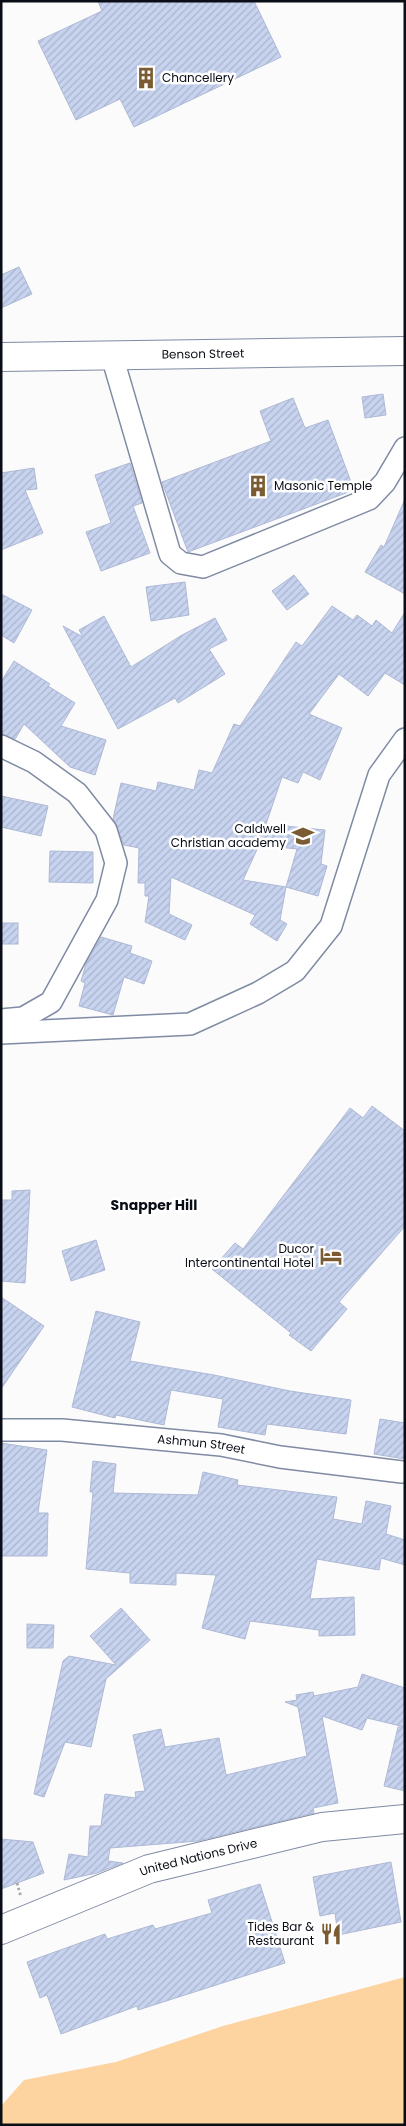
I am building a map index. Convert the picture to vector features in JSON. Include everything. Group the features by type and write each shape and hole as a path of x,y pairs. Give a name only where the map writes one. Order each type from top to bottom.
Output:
{"main road":[{"name":"Benson Street","path":"1,357 405,351"},
{"name":"United Nations Drive","path":"1,1930 149,1869 322,1827 405,1819"}],"street":[{"path":"112,356 170,554 181,563 203,567 370,499 385,482 405,448"},
{"path":"1,1033 190,1024 258,993 295,971 331,926 379,775 405,739"},
{"path":"1,746 34,762 77,793 106,830 116,863 107,900 52,1002 23,1018 1,1020"},
{"name":"Ashmun Street","path":"1,1430 62,1430 221,1445 280,1458 402,1472"}],"shaded area":[{"path":"405,1977 405,2125 1,2125 1,2106 24,2080 116,2062 223,2026"}],"building":[{"name":"Chancellery","path":"98,1 254,1 281,57 134,127 120,99 76,120 38,41 102,11"},
{"path":"19,267 32,294 1,308 1,275"},
{"path":"383,394 386,415 365,418 362,397"},
{"name":"Masonic Temple","path":"293,398 305,428 328,420 354,490 188,552 162,482 271,441 260,411"},
{"path":"130,463 142,503 133,506 150,553 101,571 86,532 111,523 95,475"},
{"path":"34,468 37,489 25,490 43,533 1,550 1,473"},
{"path":"405,499 405,594 365,572 381,545 384,547"},
{"path":"294,575 309,594 287,610 272,591"},
{"path":"185,582 189,615 151,621 146,587"},
{"path":"1,594 32,610 14,643 1,635"},
{"path":"332,606 353,620 357,615 372,626 376,620 392,633 405,612 405,685 385,673 368,696 339,674 309,714 342,728 320,780 303,772 298,783 282,777 266,824 325,830 321,864 327,866 318,896 286,887 280,920 287,924 277,941 250,924 255,915 171,877 169,914 192,925 185,940 145,922 149,896 145,896 145,883 138,883 139,848 124,845 113,819 121,783 156,791 158,782 194,790 199,770 212,773 234,724 240,726 296,642 302,646","holes":["259,845 297,849 286,887 243,880"]},
{"path":"104,616 131,667 182,635 215,618 227,640 209,649 225,674 178,703 175,698 118,729 63,626 83,637 79,630"},
{"path":"14,661 75,703 61,726 106,740 95,775 70,767 24,724 15,739 1,734 1,682"},
{"path":"1,796 48,806 41,836 1,827"},
{"path":"50,851 93,852 93,883 49,882"},
{"path":"1,923 18,923 18,944 1,944"},
{"path":"101,937 132,946 130,953 152,961 144,984 124,977 113,1015 79,1006 85,983 81,981 86,964"},
{"name":"Ducor Intercontinental Hotel","path":"372,1106 405,1131 405,1226 339,1302 347,1309 311,1351 289,1335 291,1333 212,1269 235,1243 243,1249 350,1108 363,1118"},
{"path":"30,1190 25,1283 1,1281 1,1200 12,1200 12,1191"},
{"path":"96,1240 105,1270 71,1281 62,1251"},
{"path":"1,1297 44,1326 1,1389"},
{"path":"96,1311 140,1322 130,1361 214,1375 290,1391 351,1400 346,1434 267,1424 265,1435 218,1427 223,1399 171,1390 164,1425 116,1415 115,1418 72,1407"},
{"path":"380,1419 405,1423 405,1459 374,1454"},
{"path":"1,1443 47,1450 38,1513 48,1513 47,1556 1,1556"},
{"path":"93,1461 116,1464 113,1493 198,1495 203,1472 238,1480 237,1485 337,1497 333,1519 362,1524 366,1501 391,1506 386,1534 405,1540 405,1565 381,1558 379,1570 317,1559 310,1599 354,1597 355,1635 319,1636 319,1630 250,1621 245,1639 202,1628 216,1575 176,1573 176,1585 130,1583 130,1573 86,1569 93,1492 90,1492"},
{"path":"121,1608 150,1640 106,1679 91,1747 65,1742 44,1797 34,1794 63,1661 69,1656 116,1665 90,1636"},
{"path":"27,1624 54,1625 53,1648 27,1648"},
{"path":"362,1674 405,1688 405,1727 367,1718 362,1730 322,1716 338,1803 313,1808 314,1813 198,1841 110,1848 108,1861 123,1863 97,1873 64,1880 69,1854 88,1857 90,1826 101,1826 105,1794 136,1798 135,1792 145,1791 133,1735 161,1729 165,1747 219,1738 226,1775 307,1756 298,1707 285,1702 297,1700 296,1695 313,1692 314,1696 358,1687"},
{"path":"398,1727 405,1727 405,1791 384,1786"},
{"path":"1,1839 33,1842 44,1873 1,1889"},
{"path":"391,1862 401,1922 338,1935 335,1913 320,1916 313,1877"},
{"path":"260,1884 285,1963 138,2010 137,2006 61,2034 47,1995 40,1998 27,1962 105,1934 107,1939 153,1925 155,1929 212,1913 208,1900"}],"place":[{"name":"Chancellery","path":"146,78"},
{"name":"Masonic Temple","path":"258,486"},
{"name":"Caldwell Christian academy","path":"303,836"},
{"name":"Ducor Intercontinental Hotel","path":"331,1256"},
{"name":"Tides Bar & Restaurant","path":"331,1934"}],"district":[{"name":"Snapper Hill","path":"154,1205"}]}
